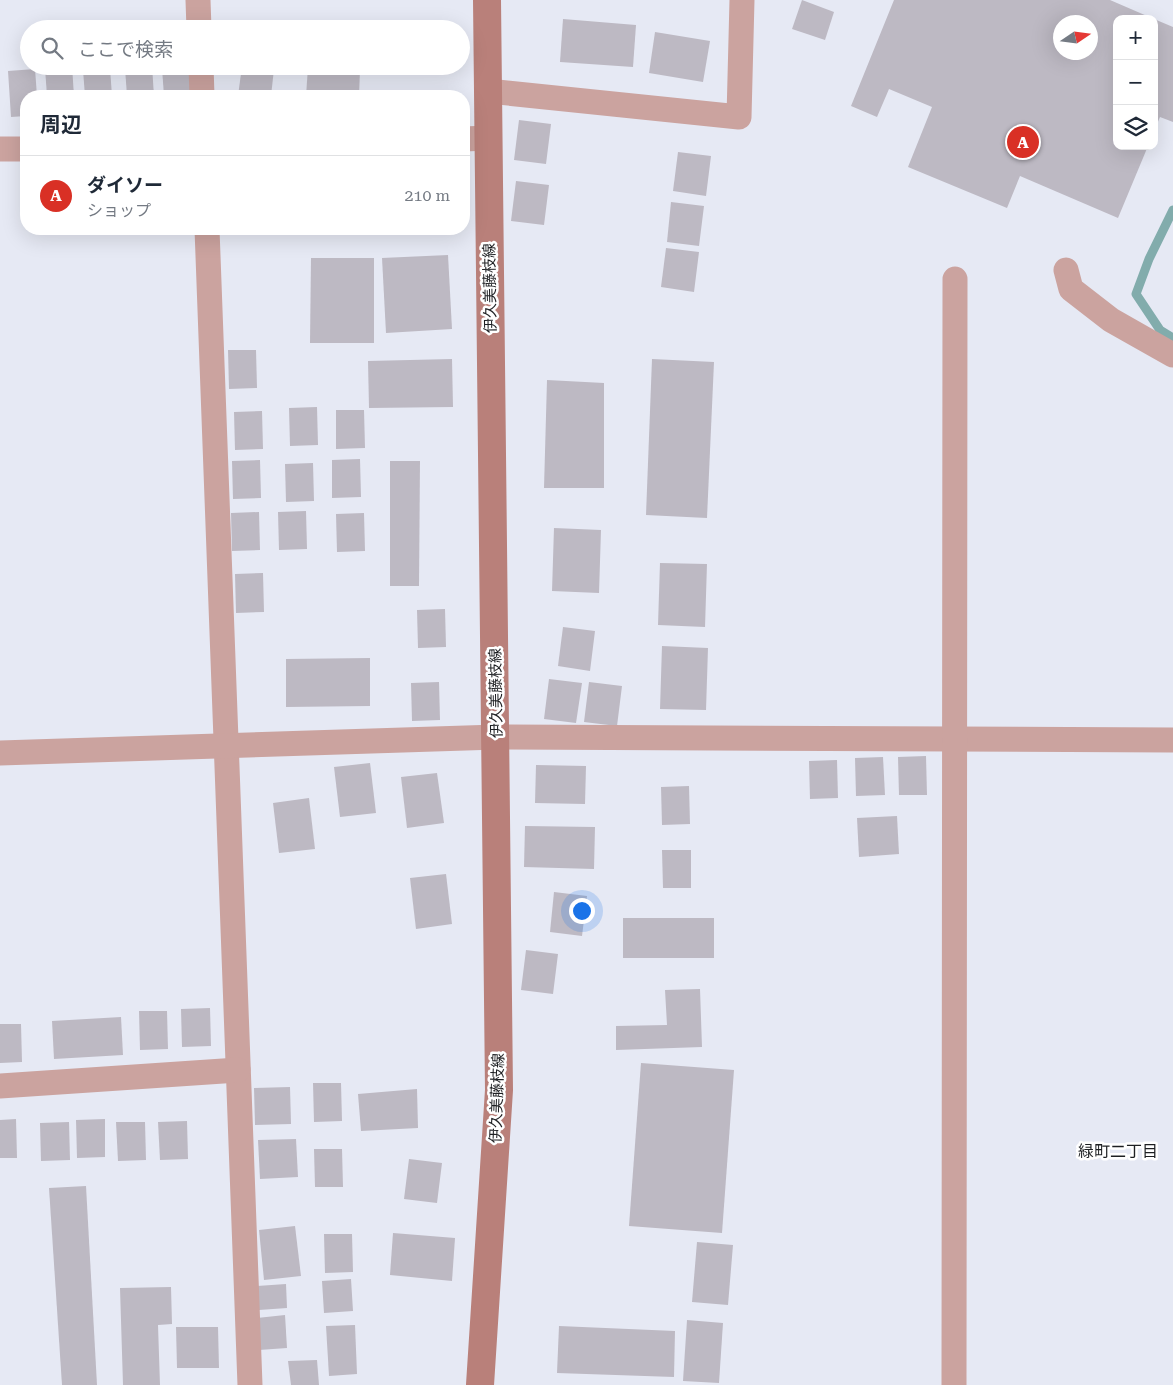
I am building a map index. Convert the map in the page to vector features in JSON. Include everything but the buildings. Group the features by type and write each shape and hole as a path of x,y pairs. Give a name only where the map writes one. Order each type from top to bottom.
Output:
{"main road":[{"name":"伊久美藤枝線","path":"480,1385 499,1090 497,736 476,139 488,91 487,0"}],"street":[{"path":"198,0 199,20"},
{"path":"488,91 739,117 742,0"},
{"path":"201,75 202,90"},
{"path":"0,149 20,149"},
{"path":"207,235 250,1385"},
{"path":"1066,270 1071,289 1111,320 1173,355"},
{"path":"954,1385 955,279"},
{"path":"0,754 497,736 1173,740"},
{"path":"0,1086 238,1070"}],"waterway":[{"path":"1173,210 1149,259 1136,294 1160,330 1173,338"}],"place":[{"name":"ダイソー","path":"1023,142"}],"district":[{"name":"緑町二丁目","path":"1118,1151"}]}
